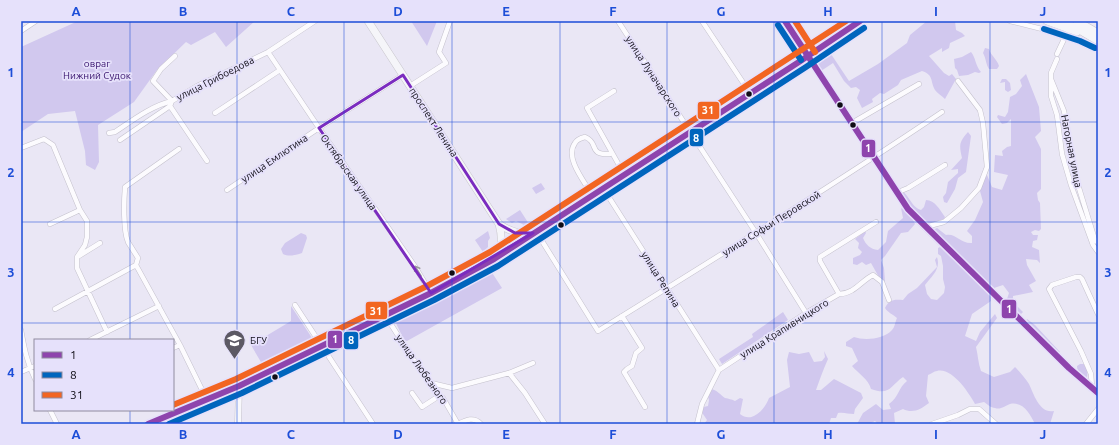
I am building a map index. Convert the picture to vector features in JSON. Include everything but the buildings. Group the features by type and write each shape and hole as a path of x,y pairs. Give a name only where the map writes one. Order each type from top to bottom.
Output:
{"main road":[{"name":"проспект Ленина","path":"368,21 499,224"},
{"path":"785,21 896,193 908,209 1069,368 1092,386 1098,393"},
{"path":"148,424 240,386 431,293 494,259 860,21"},
{"path":"1047,21 1068,33 1084,34"},
{"path":"1064,21 1098,41"},
{"path":"1077,21 1098,33"},
{"path":"499,224 516,233 533,233"},
{"path":"494,259 499,252 501,244 502,234 499,224"},
{"path":"238,424 240,386"}],"street":[{"path":"21,31 36,21"},
{"name":"улица Грибоедова","path":"120,140 170,106 172,101 197,86 268,52 315,21"},
{"path":"410,86 446,63 439,52 450,21"},
{"name":"улица Луначарского","path":"618,21 691,132 806,313"},
{"path":"702,21 750,93"},
{"path":"1010,21 1068,33 1098,50"},
{"path":"1068,33 1051,73 1051,96 1057,115 1062,154 1071,185 1093,245 1098,252"},
{"name":"Октябрьская улица","path":"268,52 318,128 414,265 431,293"},
{"path":"172,101 153,82 161,69 175,56"},
{"path":"215,114 280,70"},
{"name":"улица Емлютина","path":"227,190 318,128 403,75"},
{"name":"Нагорная улица","path":"1052,79 1064,111 1075,175 1095,240 1098,243"},
{"path":"925,227 944,222 961,208 979,188 987,167 983,123 980,110 958,81"},
{"path":"852,123 919,84"},
{"path":"614,91 587,108 624,174"},
{"path":"109,133 116,132 153,108 163,103 172,101"},
{"path":"170,106 207,161"},
{"name":"улица Софьи Перовской","path":"542,241 598,331 874,158 942,112"},
{"path":"592,195 573,162 571,154 573,146 579,139 585,137 590,140 598,153 601,155 610,154"},
{"path":"21,148 44,139 53,145 80,210 87,221 87,237 85,245 78,257 77,268 107,332"},
{"path":"179,149 125,187 124,203 128,240 138,258 136,265 180,345 207,400"},
{"path":"896,193 908,188 945,165"},
{"name":"улица Репина","path":"603,188 719,370"},
{"path":"50,224 80,210"},
{"path":"839,294 820,261 820,257 876,222"},
{"path":"78,257 100,243"},
{"path":"55,309 136,265"},
{"name":"улица Крапивницкого","path":"719,370 806,313 839,294 852,292 873,275 882,282 889,300"},
{"path":"1092,386 1091,374 1081,351 1049,289 1052,285 1076,277 1082,278 1098,314"},
{"path":"295,305 373,424"},
{"path":"92,339 158,306"},
{"name":"улица Любезного","path":"385,315 415,362 439,396 443,398 458,424 470,419 477,420 481,424"},
{"path":"622,316 642,348 636,353 632,366 627,368 624,372 644,407"},
{"path":"21,330 26,355 34,377"},
{"path":"174,348 180,345"},
{"path":"431,383 452,388 509,373 533,364"},
{"path":"21,372 34,366"},
{"path":"697,424 702,404 719,370"},
{"path":"509,373 526,393 545,424"},
{"path":"412,393 422,407 439,396"},
{"path":"932,424 970,409 979,409 996,424"},
{"path":"1086,424 1098,409"},
{"path":"50,411 57,424"}],"highlighted area":[{"path":"403,75 499,224 515,233 533,233 431,293 319,128"}],"green space":[{"name":"овраг Нижний Судок","path":"78,21 255,21 226,47 215,32 191,45 186,42 157,70 134,102 98,125 99,162 95,170 86,165 85,151 75,111 48,114 21,132 21,47"},
{"path":"411,21 437,21 427,46"},
{"path":"927,21 955,21 956,30 965,36 950,43 949,48 942,52 942,48 929,56 944,73 949,76 952,74 956,79 945,99 933,87 930,76 922,71 901,80 898,85 884,94 880,93 872,99 873,102 862,108 857,98 860,90 856,87 851,88 844,81 833,63 821,71 815,57 827,48 849,81 878,64 907,43 910,35"},
{"path":"985,48 989,49 997,61 999,66 997,69 989,69 983,53"},
{"path":"971,52 981,72 959,76 955,68 954,59"},
{"path":"1026,74 1039,107 1041,131 1035,137 1041,149 1041,189 1037,193 1040,203 1041,229 1039,231 1035,230 1031,232 1033,235 1038,235 1037,240 1033,241 1032,247 1039,250 1040,263 1037,260 1026,259 1027,265 1036,281 1029,285 1033,292 1013,296 1013,302 1023,312 1021,314 1006,302 1009,293 1003,285 994,288 933,230 937,228 946,235 972,243 972,236 967,231 975,220 983,202 980,191 982,183 987,175 992,187 1002,190 1008,175 994,172 995,155 1003,156 1002,151 1011,146 1011,119 1007,123 1002,124 997,117 998,115 1005,117 1008,112 1010,97 1016,94 1022,86 1020,80"},
{"path":"1002,79 1006,79 1010,83 1011,90 1008,92 1005,90 1005,82 1000,83"},
{"path":"968,132 971,136 966,172 958,178 955,189 947,203 944,202 943,197 946,193 948,182 958,173 958,169 951,170 962,158 960,144"},
{"path":"541,183 545,189 536,194 532,188"},
{"path":"897,189 901,190 914,206 921,210 924,207 926,200 929,200 941,211 945,217 944,219 929,224 913,210 902,193"},
{"path":"901,208 911,215 915,224 908,232 901,233 881,260 884,268 885,282 880,279 871,263 866,265 862,262 857,265 853,264 853,258 860,255 862,252 858,248 859,243 855,239 865,231 866,233 863,238 865,243 871,248 878,250 886,242 888,231 903,218"},
{"path":"520,210 529,224 524,225 516,221 512,223 506,219"},
{"path":"488,231 490,238 488,241 488,247 483,252 475,240"},
{"path":"301,233 306,235 307,238 302,253 290,256 283,254 281,249 285,243"},
{"path":"940,247 991,295 991,301 972,314 965,336 976,341 980,332 995,314 997,318 976,347 981,371 994,377 1010,372 1015,367 1029,384 1041,407 1045,410 1054,411 1050,424 1035,424 1026,409 1019,404 1010,404 1001,408 994,408 984,402 975,404 969,394 954,377 943,371 936,371 928,375 926,396 929,403 914,411 903,409 894,413 895,424 878,424 875,421 869,424 857,424 863,413 876,404 883,410 891,409 889,404 907,381 903,377 886,391 871,389 866,380 852,366 858,361 852,348 846,346 846,342 854,337 869,339 889,333 894,327 897,318 885,308 892,301 903,300 908,294 917,288 937,267 935,260 937,257 938,265 937,269 925,285 927,294 931,299 937,300 944,293 945,287 943,279 943,266 941,256 938,254 938,248"},
{"path":"489,268 502,288 407,341 404,340 394,319 442,297"},
{"path":"291,306 316,344 265,369 251,345 291,321"},
{"path":"783,312 788,320 722,364 719,359 753,337 752,334"},
{"path":"1027,319 1035,325 1060,352 1057,353 1026,321"},
{"path":"824,351 828,359 816,390 821,390 834,379 861,393 863,398 855,409 854,414 838,413 836,418 831,418 829,424 704,424 707,420 699,408 708,406 709,400 707,393 711,389 718,392 725,398 735,401 740,398 743,399 740,414 745,417 753,416 761,411 769,398 790,387 787,360 789,352 799,354 809,352 814,362 822,361 825,357"},
{"path":"1084,364 1087,369 1087,377 1079,372 1077,366"}],"transit line":[{"name":"1","path":"785,21 908,209 1069,368 1098,393"},
{"name":"31","path":"795,21 815,52"},
{"name":"31","path":"174,405 236,379 427,286 490,252 846,21"},
{"name":"1","path":"148,424 239,386 431,293 494,259 860,21"},
{"name":"8","path":"778,25 801,60"},
{"name":"8","path":"169,424 242,393 434,300 498,266 864,28"},
{"name":"8","path":"1044,29 1080,41 1095,48"}],"place":[{"name":"БГУ","path":"235,360"}]}
